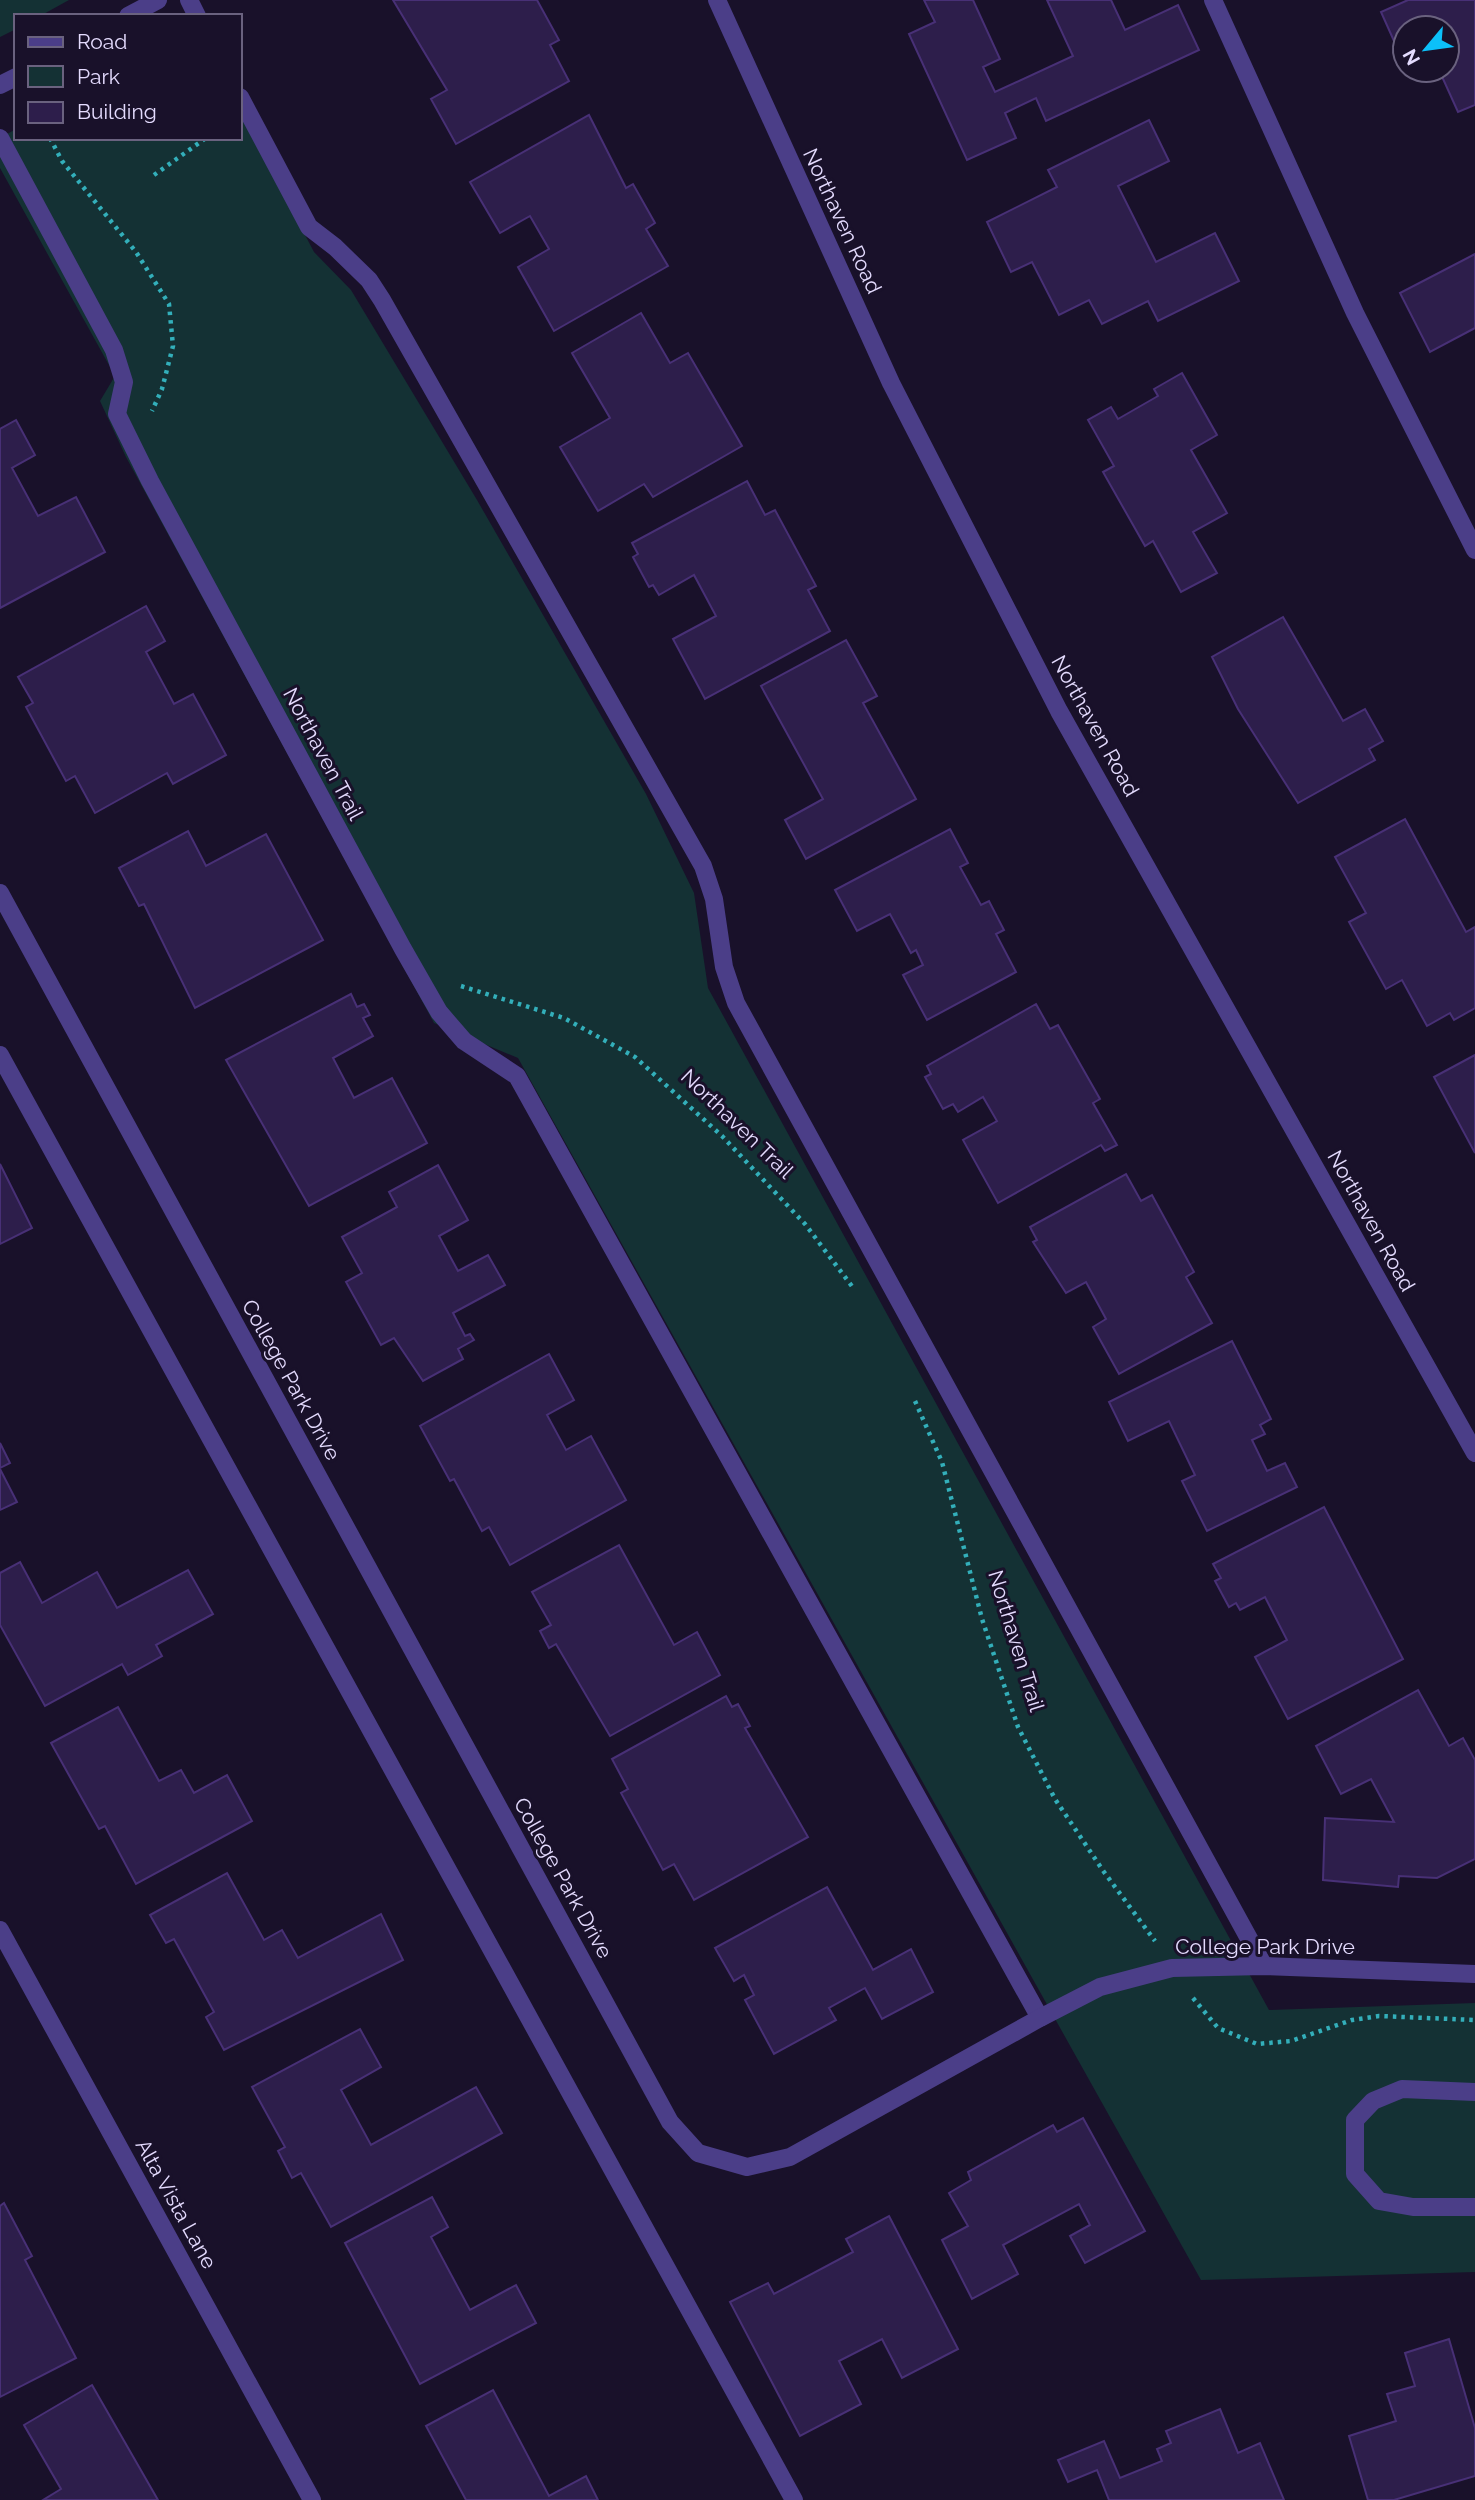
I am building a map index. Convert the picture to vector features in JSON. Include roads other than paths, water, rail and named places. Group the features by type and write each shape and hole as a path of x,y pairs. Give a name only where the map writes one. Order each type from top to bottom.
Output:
{"street":[{"path":"132,14 158,0"},
{"name":"Northaven Road","path":"717,0 891,383 1059,711 1475,1453"},
{"path":"1213,0 1355,313 1475,550"},
{"path":"242,100 309,227 335,247 360,272 382,300 703,866 714,898 724,967 736,1003 1264,1966"},
{"name":"Northaven Trail","path":"0,138 114,350 124,382 117,414 150,481 402,949 439,1012 464,1041 517,1076 1040,2018"},
{"name":"College Park Drive","path":"0,893 670,2122 698,2154 747,2167 790,2157 1100,1987 1172,1968 1264,1966 1475,1974"},
{"path":"0,1055 793,2500"},
{"name":"Alta Vista Lane","path":"0,1930 312,2500"},
{"path":"1475,2092 1402,2089 1373,2101 1355,2120 1355,2174 1379,2202 1413,2207 1475,2207"}]}
